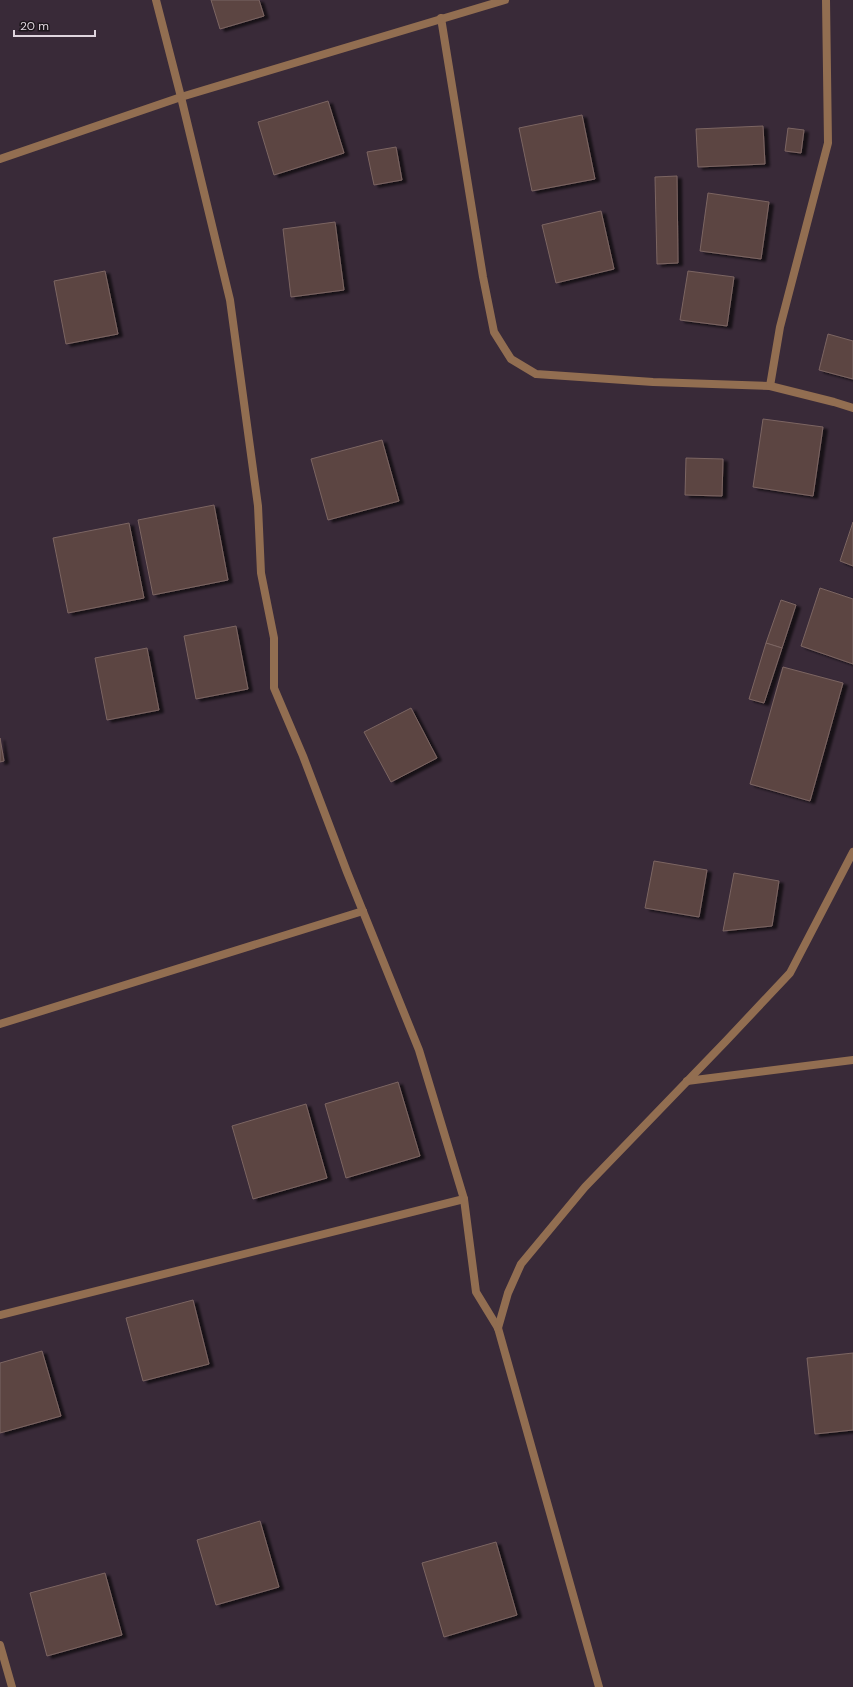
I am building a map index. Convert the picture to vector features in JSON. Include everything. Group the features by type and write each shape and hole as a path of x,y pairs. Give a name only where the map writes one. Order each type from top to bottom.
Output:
{"street":[{"path":"156,0 230,300 258,506 261,573 274,638 274,688 303,756 419,1050 464,1199 476,1292 498,1328 599,1687"},
{"path":"0,159 181,97 505,0"},
{"path":"770,386 780,327 828,143 826,0"},
{"path":"441,18 483,277 494,332 511,359 536,374 653,382 770,386 853,408"},
{"path":"498,1328 508,1293 521,1264 584,1187 790,973 853,852"},
{"path":"0,1024 363,911"},
{"path":"687,1081 853,1060"},
{"path":"0,1316 464,1199"},
{"path":"0,1645 12,1687"}],"building":[{"path":"211,0 259,0 264,16 220,29"},
{"path":"328,101 344,153 274,175 258,122"},
{"path":"582,115 595,179 532,191 519,128"},
{"path":"763,126 765,164 698,167 696,129"},
{"path":"788,128 804,130 801,153 785,151"},
{"path":"396,147 402,180 374,185 367,152"},
{"path":"677,176 678,263 657,264 655,177"},
{"path":"708,193 769,202 761,259 700,251"},
{"path":"601,211 614,269 556,283 542,225"},
{"path":"335,222 344,290 291,297 283,229"},
{"path":"105,271 118,334 66,344 54,281"},
{"path":"688,271 734,277 727,326 680,320"},
{"path":"828,334 853,341 853,379 819,370"},
{"path":"763,419 823,427 813,496 753,487"},
{"path":"382,440 399,501 328,520 311,459"},
{"path":"686,458 723,459 722,496 685,495"},
{"path":"214,505 228,580 153,595 138,520"},
{"path":"853,522 853,566 840,561"},
{"path":"129,523 144,598 68,613 53,538"},
{"path":"820,588 853,599 853,664 801,646"},
{"path":"781,600 796,605 782,648 766,643"},
{"path":"236,626 248,689 196,699 184,636"},
{"path":"766,643 782,648 764,703 749,699"},
{"path":"147,648 159,710 107,720 95,658"},
{"path":"783,667 843,683 810,801 750,784"},
{"path":"411,708 437,758 391,782 364,732"},
{"path":"0,738 4,761 0,762"},
{"path":"654,861 707,870 699,917 645,908"},
{"path":"734,873 779,881 772,926 723,931"},
{"path":"398,1082 420,1156 346,1178 325,1104"},
{"path":"306,1104 327,1178 253,1199 232,1126"},
{"path":"193,1300 209,1364 143,1381 126,1318"},
{"path":"42,1351 61,1416 0,1433 0,1363"},
{"path":"853,1353 853,1430 815,1434 807,1358"},
{"path":"260,1521 279,1587 216,1605 197,1540"},
{"path":"496,1542 517,1615 444,1637 422,1563"},
{"path":"105,1573 122,1635 47,1656 30,1593"}]}
